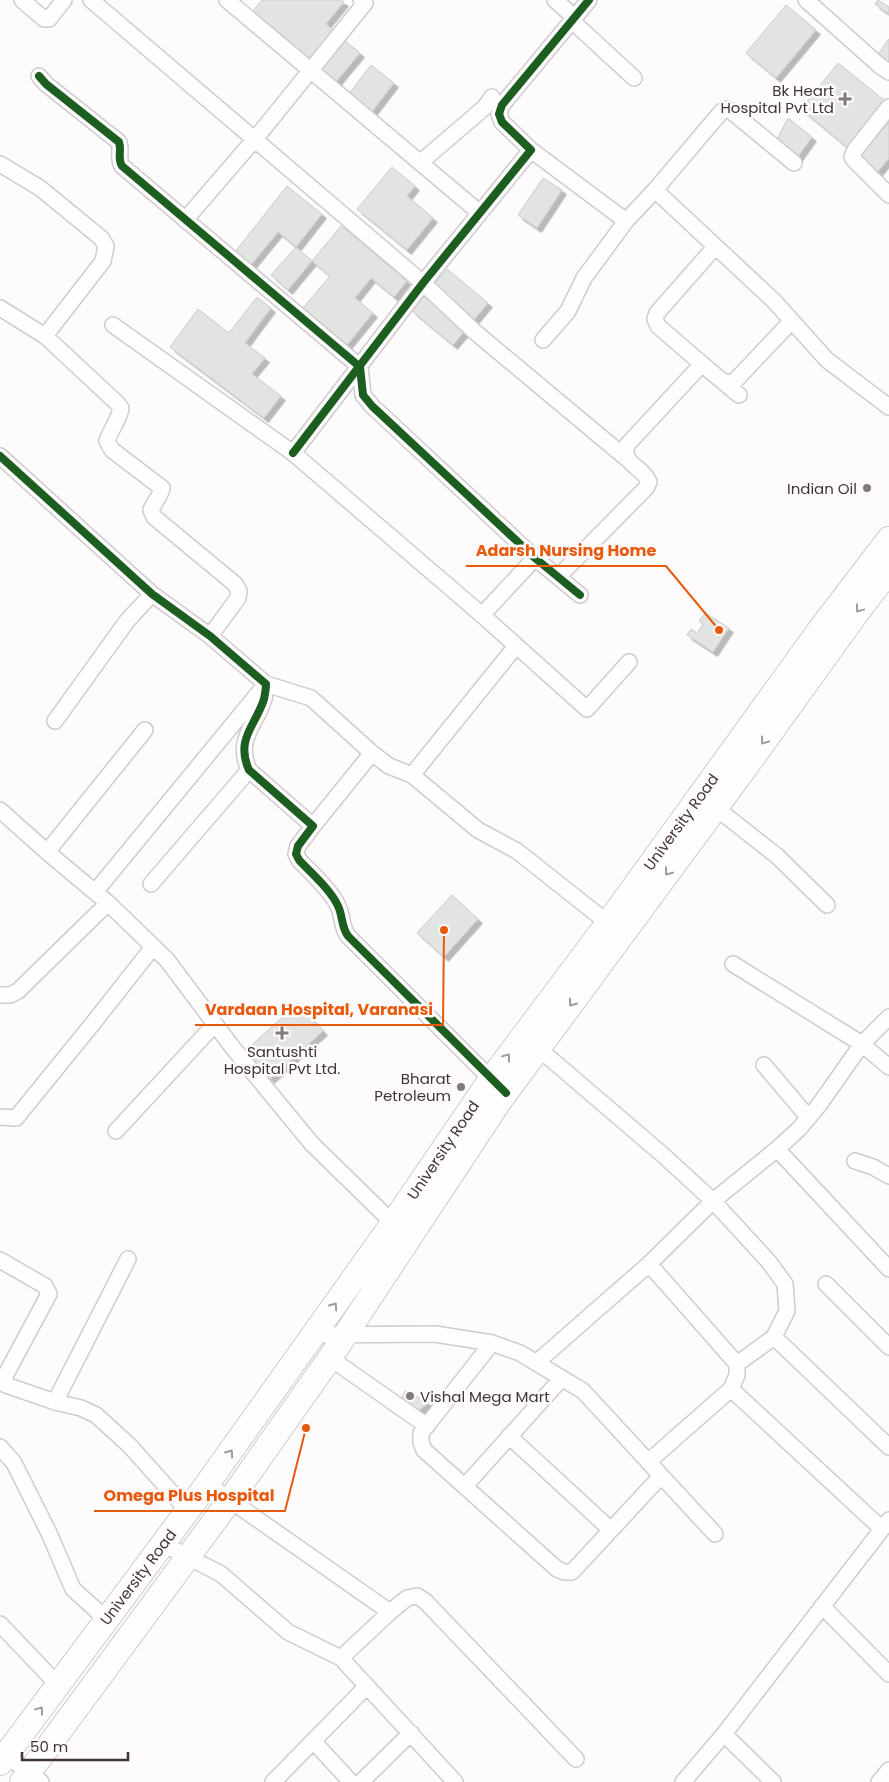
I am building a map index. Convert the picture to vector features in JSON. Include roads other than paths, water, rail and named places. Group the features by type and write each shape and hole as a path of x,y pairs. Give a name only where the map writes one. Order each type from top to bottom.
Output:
{"main road":[{"name":"University Road","path":"3,1759 188,1511 394,1223 530,1042 608,923 818,632 889,539"},
{"path":"530,1042 716,808 889,571"},
{"path":"31,1779 187,1556 230,1500 330,1358 498,1086"}],"street":[{"path":"22,0 44,18 49,19 64,0"},
{"path":"91,0 423,283 475,332 647,477 649,482 646,488 558,577"},
{"path":"227,0 480,213"},
{"path":"185,220 255,139 365,3 361,0"},
{"path":"555,0 634,78"},
{"path":"589,0 502,106 499,114 502,122 531,150 626,221"},
{"path":"806,0 889,72"},
{"path":"39,76 46,84 118,142 120,148 119,161 122,166 360,367 363,395 372,406 535,558 580,595"},
{"path":"421,162 485,107 492,97"},
{"path":"889,107 855,150 852,157 889,195"},
{"path":"543,340 568,311 584,278 626,221 722,111 726,109 731,111 794,163"},
{"path":"293,453 423,283 531,150"},
{"path":"0,164 40,188 101,238 106,246 103,261 46,336"},
{"path":"655,190 774,302 827,360 889,407"},
{"path":"715,247 657,313 655,320 658,326 739,394"},
{"path":"0,308 46,336 122,408 120,417 110,431 107,441 112,450 162,488 161,494 151,510 154,517 235,584 239,591 238,598 210,636"},
{"path":"113,325 293,453 587,708 629,662"},
{"path":"723,381 732,384 786,327"},
{"path":"626,458 627,445 702,364"},
{"path":"0,456 152,594 210,636 266,684 311,698 389,766 412,775 478,830 517,851 608,923"},
{"path":"482,615 535,558"},
{"path":"55,721 127,620 152,594"},
{"path":"412,775 516,646"},
{"path":"266,684 264,700 246,734 245,756 249,770 313,826"},
{"path":"95,892 266,684"},
{"path":"47,852 145,730"},
{"path":"372,753 313,826 298,846 296,854 299,860 334,899 339,908 343,930 498,1086"},
{"path":"150,884 249,770"},
{"path":"716,808 777,856 827,905"},
{"path":"0,810 108,903 167,960 215,1024 312,1144 394,1223"},
{"path":"0,995 10,995 18,991 108,903"},
{"path":"0,1117 16,1118 153,946"},
{"path":"733,964 862,1044 889,1067"},
{"path":"536,1362 649,1264 713,1201 777,1149 820,1105 862,1044 889,1017"},
{"path":"116,1131 215,1024"},
{"path":"530,1042 663,1155 713,1201 769,1262 785,1284 787,1311 774,1337 737,1364"},
{"path":"764,1066 808,1118"},
{"path":"777,1149 889,1269"},
{"path":"855,1161 873,1166 889,1176"},
{"path":"56,1402 128,1259"},
{"path":"0,1260 45,1286 49,1294 3,1384 56,1402 81,1408 96,1415 130,1446 188,1511"},
{"path":"648,1462 731,1389 737,1375 737,1364 649,1264"},
{"path":"826,1284 889,1347"},
{"path":"313,1336 435,1334 492,1343 520,1353 583,1391 714,1534"},
{"path":"774,1337 889,1447"},
{"path":"492,1343 421,1433 421,1442 424,1450 557,1569 564,1572 572,1572 661,1476"},
{"path":"330,1358 427,1426"},
{"path":"465,1486 562,1378"},
{"path":"683,1782 724,1734 885,1524 731,1389"},
{"path":"509,1436 611,1530"},
{"path":"0,1447 14,1463 49,1533 73,1589 107,1620"},
{"path":"207,1484 390,1612"},
{"path":"163,1544 221,1574 288,1632 341,1658 455,1782"},
{"path":"341,1658 407,1598 417,1596 425,1601 576,1759"},
{"path":"822,1606 889,1674"},
{"path":"0,1624 58,1685"},
{"path":"272,1782 368,1686"},
{"path":"361,1782 411,1734"},
{"path":"724,1734 773,1782"},
{"path":"314,1742 351,1782"},
{"path":"3,1759 31,1779"},
{"path":"879,1782 889,1770"}],"place":[{"name":"Bk Heart Hospital Pvt Ltd","path":"845,99"},
{"name":"Indian Oil","path":"867,488"},
{"name":"Adarsh Nursing Home","path":"719,630"},
{"name":"Vardaan Hospital, Varanasi","path":"444,930"},
{"name":"Santushti Hospital Pvt Ltd.","path":"282,1033"},
{"name":"Bharat Petroleum","path":"461,1087"},
{"name":"Vishal Mega Mart","path":"410,1396"},
{"name":"Omega Plus Hospital","path":"306,1428"}]}
